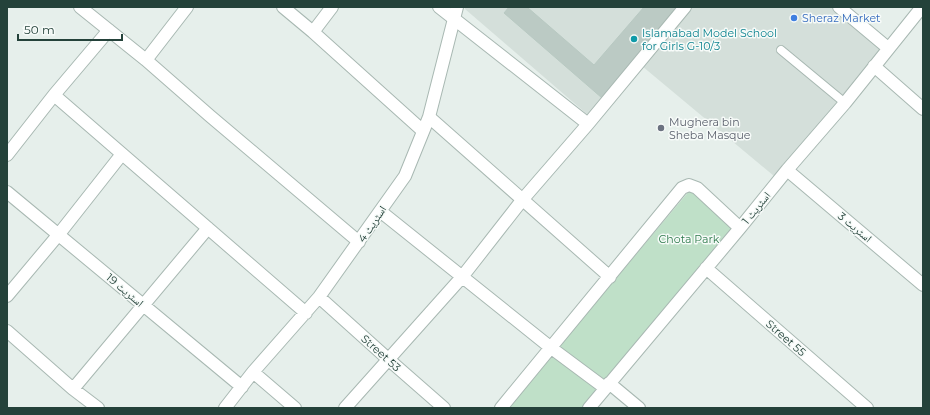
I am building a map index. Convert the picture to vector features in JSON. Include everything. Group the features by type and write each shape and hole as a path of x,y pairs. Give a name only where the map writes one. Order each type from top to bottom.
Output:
{"street":[{"path":"146,60 187,7"},
{"path":"282,7 313,32 423,131"},
{"path":"313,32 332,7"},
{"path":"439,7 588,124"},
{"name":"اسٹریٹ 4","path":"225,408 319,297 405,176 429,117 457,7"},
{"path":"345,408 462,277 523,199 588,124 685,7"},
{"path":"839,7 888,48"},
{"name":"اسٹریٹ 1","path":"589,408 844,103 922,7"},
{"path":"84,8 359,242"},
{"path":"7,155 54,95 109,30"},
{"path":"874,66 923,109"},
{"path":"54,95 306,313"},
{"path":"429,117 610,277"},
{"path":"7,296 59,234 122,154"},
{"name":"اسٹریٹ 3","path":"787,170 923,285"},
{"path":"501,408 682,188 689,185 697,188 740,228"},
{"name":"اسٹریٹ 19","path":"7,192 242,387"},
{"path":"380,211 550,347 639,408"},
{"path":"73,389 208,228"},
{"name":"Street 55","path":"706,268 867,408"},
{"name":"Street 53","path":"319,297 444,408"},
{"path":"7,330 73,389 98,408"},
{"path":"254,372 295,408"}],"lane":[{"path":"781,50 844,103"}],"shaded area":[{"path":"465,7 680,7 588,115 465,9"},
{"name":"Sheraz Market","path":"692,7 848,7 889,49 780,181 642,66"}],"green space":[{"name":"Chota Park","path":"690,190 738,230 588,408 507,408"}],"building":[{"name":"Islamabad Model School for Girls G-10/3","path":"509,7 527,7 594,65 644,7 680,7 602,98 504,13"}],"place":[{"name":"Sheraz Market","path":"794,18"},
{"name":"Islamabad Model School for Girls G-10/3","path":"634,39"},
{"name":"Mughera bin Sheba Masque","path":"661,128"}]}
